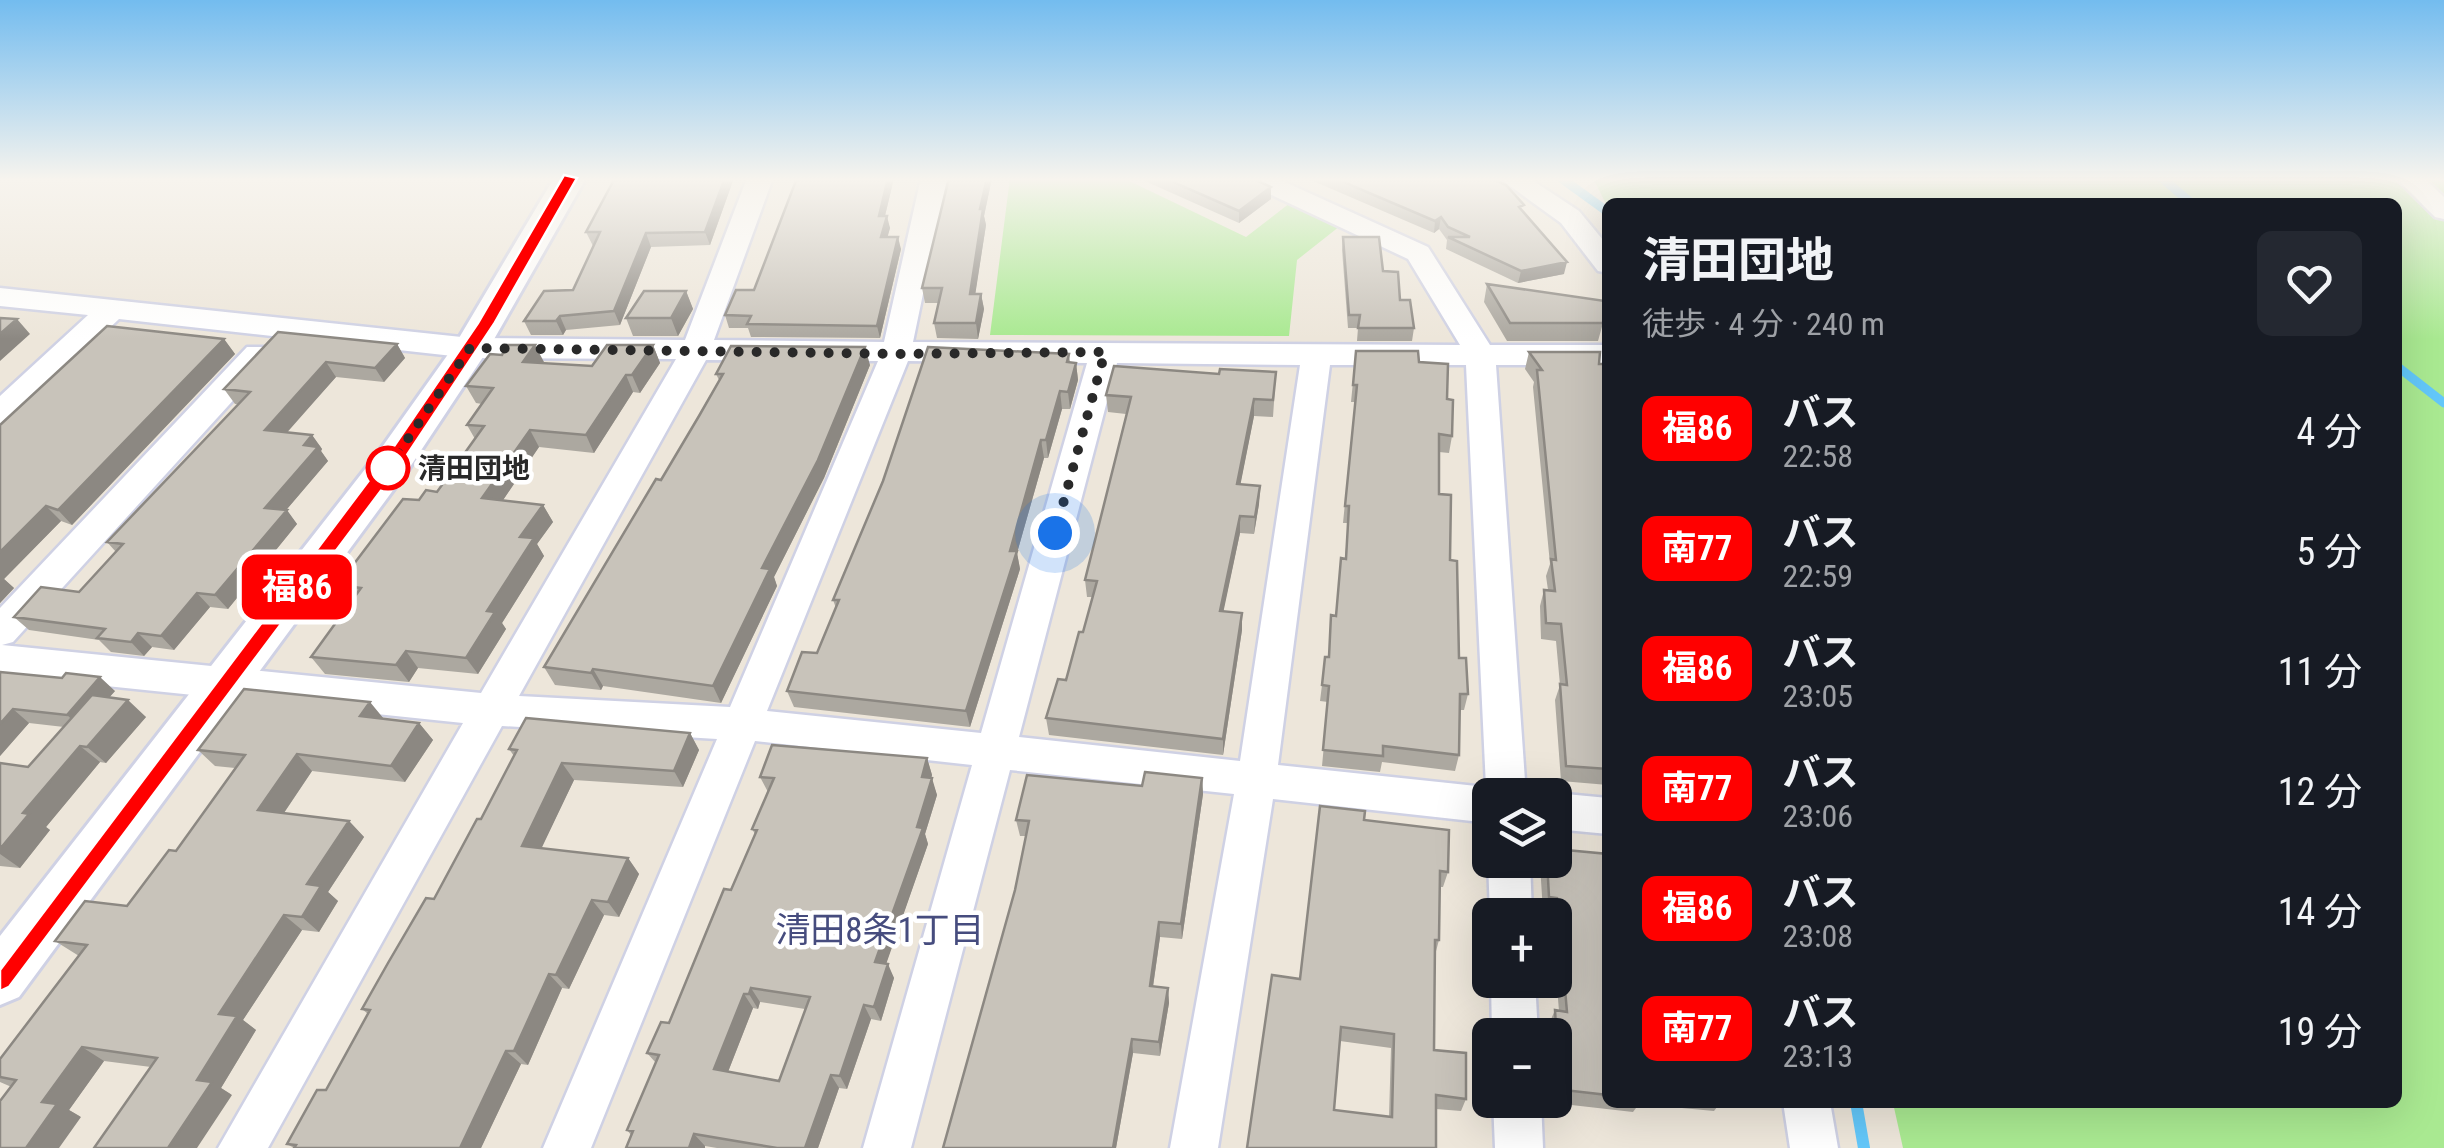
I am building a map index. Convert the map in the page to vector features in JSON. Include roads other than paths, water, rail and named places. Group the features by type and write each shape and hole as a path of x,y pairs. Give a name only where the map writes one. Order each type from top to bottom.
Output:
{"street":[{"path":"0,979 394,460 470,348 538,232"},
{"path":"242,1148 695,352 740,232"},
{"path":"567,1148 896,354 922,232"},
{"path":"1373,232 1418,252 1480,354 1505,778"},
{"path":"1581,232 1602,258"},
{"path":"0,296 470,348 896,354 1602,355"},
{"path":"0,414 113,308"},
{"path":"0,632 283,327"},
{"path":"887,1148 1105,352"},
{"path":"1194,1148 1257,777 1316,356"},
{"path":"0,660 491,710 742,724 1472,803"},
{"path":"1572,813 1602,815"},
{"path":"1807,1108 1814,1148"},
{"path":"1518,1118 1519,1148"}],"waterway":[{"path":"2402,370 2444,403"},
{"path":"1857,1108 1864,1148"}],"place":[{"name":"清田団地","path":"388,468"}],"district":[{"name":"清田8条1丁目","path":"880,930"}]}
